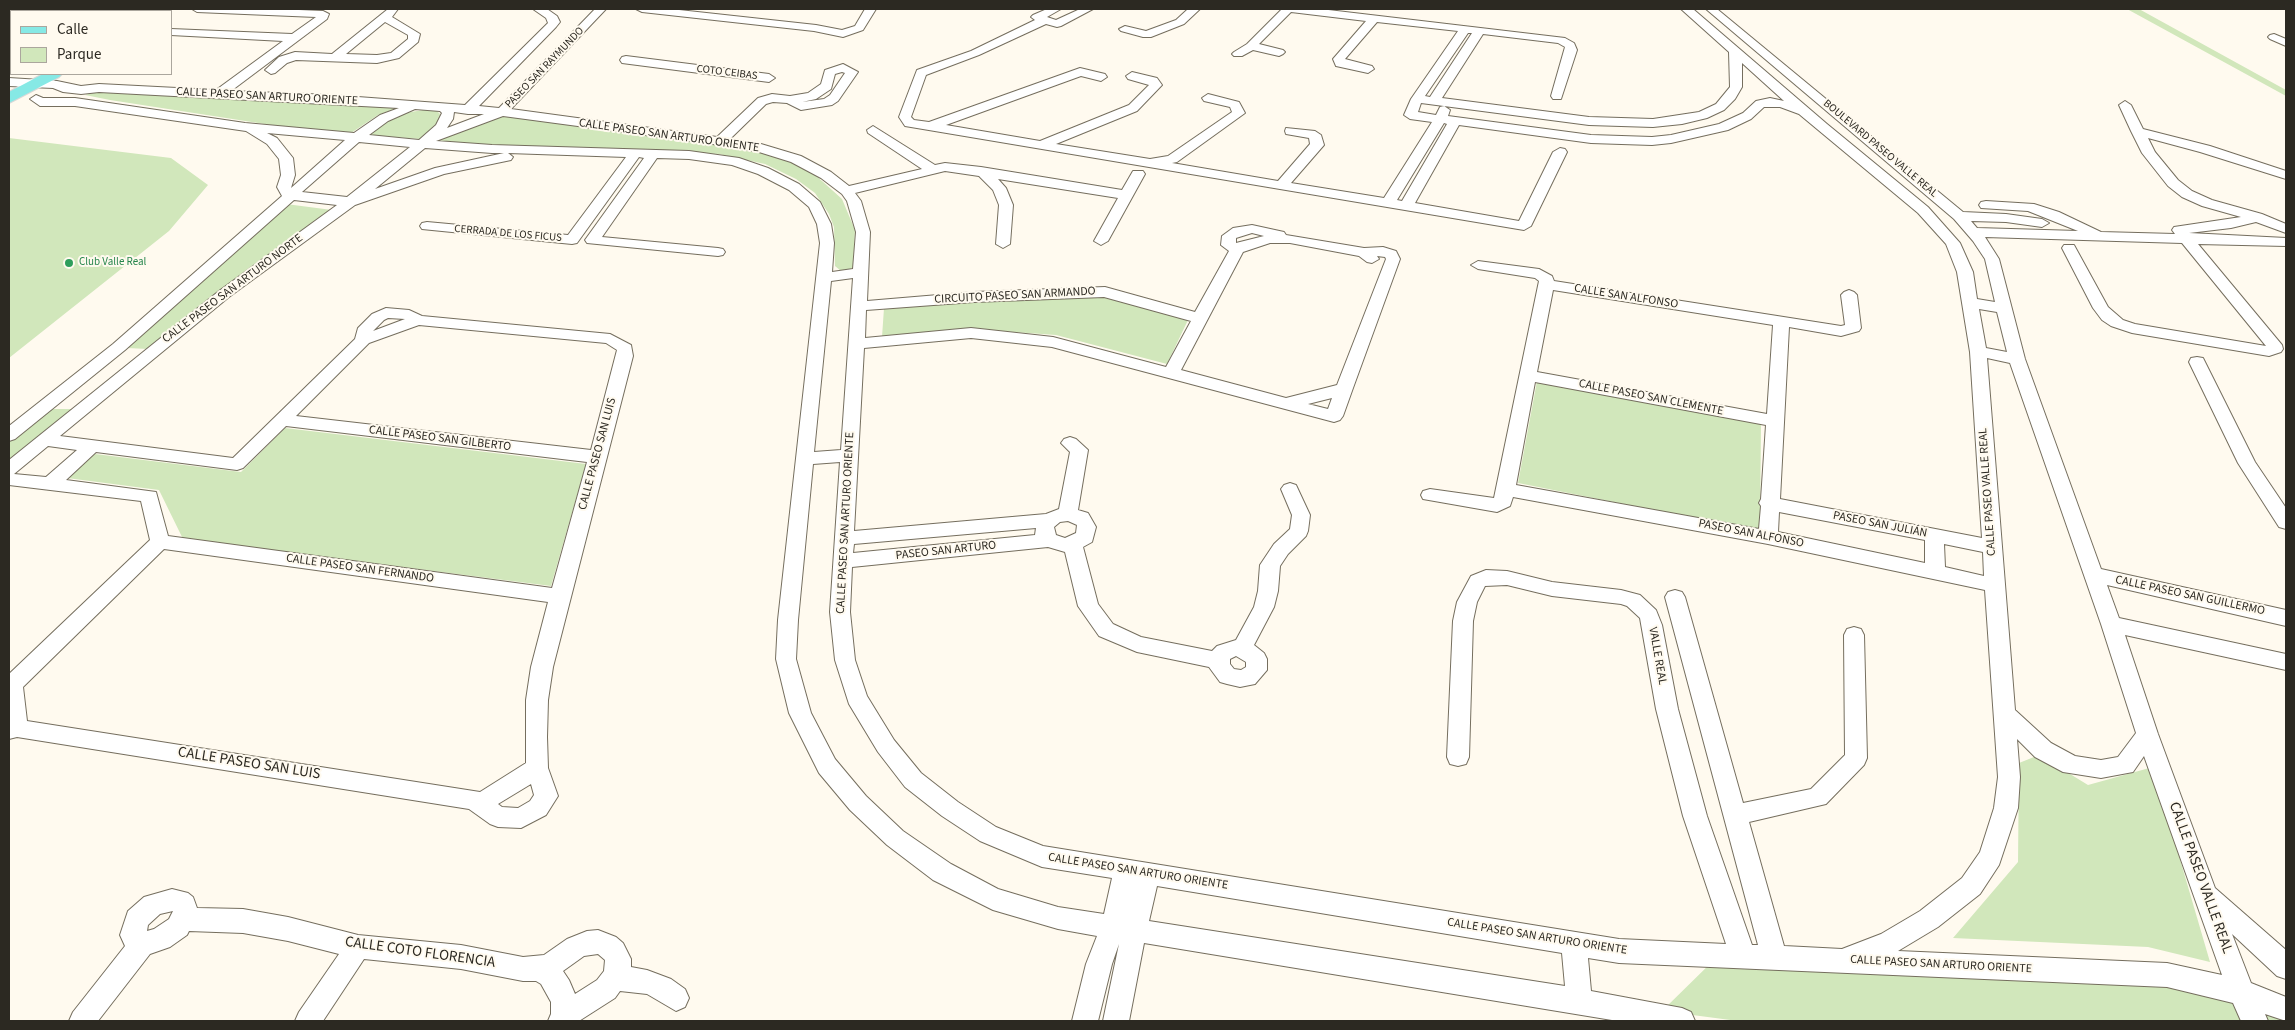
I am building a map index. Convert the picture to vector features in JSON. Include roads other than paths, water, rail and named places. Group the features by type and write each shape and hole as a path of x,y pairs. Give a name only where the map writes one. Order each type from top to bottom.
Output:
{"main road":[{"path":"35,86 19,102 10,93 54,80"}],"street":[{"path":"197,9 324,14 228,94"},
{"path":"335,58 394,9"},
{"path":"468,110 554,22 551,16 539,9"},
{"name":"PASEO SAN RAYMUNDO","path":"425,142 502,112 601,9"},
{"path":"642,9 728,13 816,28 867,13"},
{"path":"1056,9 1037,17 1057,24 1088,9"},
{"path":"1125,28 1147,35 1180,22 1194,9"},
{"path":"1238,54 1251,46 1288,9"},
{"path":"1293,9 1561,40 1570,45 1557,96"},
{"name":"BOULEVARD PASEO VALLE REAL","path":"1687,9 1822,127 1893,184 1941,228 1953,243 1965,272"},
{"name":"BOULEVARD PASEO VALLE REAL","path":"1711,9 1959,216 1986,249 1998,277 2006,313"},
{"path":"228,94 289,58 387,58 395,56 414,40 414,34 384,17"},
{"path":"1368,69 1340,64 1339,60 1374,18"},
{"path":"1045,20 975,53 921,73 905,117 910,123 1040,145 1142,168 1210,174 1524,226 1560,152"},
{"path":"1465,29 1417,99 1410,115 1591,139 1622,141 1671,139 1724,126 1747,116 1760,104 1770,102 1783,104 1805,112"},
{"path":"1388,203 1440,119 1440,102 1479,31"},
{"path":"172,32 295,38"},
{"path":"2274,37 2286,43"},
{"path":"1251,46 1279,52"},
{"path":"1417,99 1590,121 1653,123 1682,120 1720,107 1736,87 1734,50"},
{"name":"COTO CEIBAS","path":"626,60 769,78 711,140"},
{"name":"COTO CEIBAS","path":"711,140 762,101 772,98 790,100 812,96 827,86 829,73 832,70 843,68 852,72 834,98 828,102 802,106 790,100"},
{"path":"930,127 1080,72 1101,78"},
{"path":"1040,145 1133,108 1156,85 1153,81 1132,76"},
{"name":"CALLE PASEO SAN ARTURO ORIENTE","path":"54,80 63,88 331,99 502,112 762,148 796,159 826,175 851,196 863,232 846,538 840,612 845,660 857,698 886,746 913,780 950,809 988,834 1042,856 1619,951 2167,975 2241,992"},
{"name":"CALLE PASEO SAN ARTURO ORIENTE","path":"35,86 40,102 72,102 245,127 356,138 557,151 689,155 734,162 763,171 794,187 815,206 824,224 827,243 786,659 800,713 826,766 858,803 895,838 942,872 993,899 1058,918 1579,1002 1682,1021"},
{"path":"72,102 95,88"},
{"path":"1101,241 1142,168 1172,159 1239,113 1235,105 1208,98"},
{"path":"2125,105 2149,153 2173,183 2187,194 2207,203 2257,217 2285,235"},
{"name":"CALLE PASEO SAN ARTURO NORTE","path":"9,435 105,358 356,138 384,118 410,108 424,106"},
{"name":"CALLE PASEO SAN ARTURO NORTE","path":"9,469 224,294 350,202 425,142 441,128 447,119 448,113 444,108"},
{"path":"1547,133 1551,116"},
{"path":"1406,206 1455,121"},
{"path":"1590,121 1591,139"},
{"path":"1822,127 1839,129 1845,128 1849,123"},
{"name":"CALLE PASEO SAN ARTURO ORIENTE","path":"245,127 272,141 282,152 288,166 284,187 288,196"},
{"path":"873,130 931,168"},
{"path":"1281,186 1317,145 1315,135 1291,131"},
{"path":"2138,131 2205,149 2286,176"},
{"name":"CALLE PASEO SAN ARTURO ORIENTE","path":"350,202 411,180 462,165 557,151"},
{"path":"644,154 592,240 718,252"},
{"name":"CERRADA DE LOS FICUS","path":"427,226 572,240 644,154"},
{"path":"1172,159 1210,174"},
{"path":"851,196 931,168 945,167 975,170 1128,195"},
{"path":"851,196 975,170 999,188 1003,196 1006,204 1003,244"},
{"path":"1003,196 1020,177"},
{"path":"288,196 350,202"},
{"path":"2207,203 2226,216 2231,224"},
{"path":"1944,204 2029,207 2079,225 2102,237"},
{"path":"1959,216 2183,235 2257,217"},
{"path":"1973,232 2102,237 2285,235"},
{"path":"2069,248 2101,308 2117,323 2132,328 2269,351 2275,349 2274,345 2183,235"},
{"path":"856,344 971,334 1053,342 1334,416 1393,259 1391,254 1383,251 1364,252 1290,239 1270,239 1237,249 1198,318 1171,373"},
{"name":"CALLE SAN ALFONSO","path":"1478,265 1540,274 1547,279 1546,284 1840,331 1851,330 1853,326 1849,295"},
{"path":"1965,272 1998,277"},
{"name":"CALLE PASEO VALLE REAL","path":"1843,961 1889,943 1929,919 1971,886 1991,857 2006,808 2009,777 1978,352 1965,272"},
{"path":"824,277 860,273"},
{"path":"1430,495 1497,506 1503,501 1546,284"},
{"name":"CIRCUITO PASEO SAN ARMANDO","path":"858,306 974,297 1105,292 1198,318"},
{"path":"1971,307 2006,313"},
{"name":"CALLE PASEO VALLE REAL","path":"2006,313 2017,359 2111,624 2147,734 2241,992 2255,1021"},
{"name":"CALLE PASEO SAN LUIS","path":"44,440 237,464 363,340 418,320 610,339 622,344 625,348 626,356 546,650 537,700 537,768 546,796 538,808 521,818 498,817 474,800 13,729 10,686 160,542"},
{"path":"1768,537 1768,504 1781,322"},
{"path":"1978,352 2017,359"},
{"path":"82,408 85,396 118,364 118,359 105,358"},
{"path":"2197,362 2247,463 2286,522"},
{"name":"CALLE PASEO SAN CLEMENTE","path":"1528,375 1774,421"},
{"path":"1285,403 1324,396 1345,388"},
{"name":"CALLE PASEO SAN GILBERTO","path":"282,420 598,457"},
{"path":"1068,514 1079,450 1070,442"},
{"path":"50,484 92,446"},
{"path":"805,460 850,455"},
{"path":"9,480 149,496 160,542"},
{"path":"1242,648 1264,607 1268,591 1270,565 1281,549 1299,530 1301,515 1290,489"},
{"name":"PASEO SAN ALFONSO","path":"1506,489 1768,537 1995,585"},
{"name":"PASEO SAN JULIÁN","path":"1768,504 1992,548"},
{"path":"846,538 1049,520 1068,514 1081,518 1088,527 1085,537 1073,544 1064,545 1049,540 1044,530 1049,520"},
{"path":"1934,536 1935,572"},
{"name":"PASEO SAN ARTURO","path":"844,561 1049,540"},
{"name":"CALLE PASEO SAN FERNANDO","path":"160,542 560,596"},
{"path":"1073,544 1088,606 1106,630 1137,644 1218,661"},
{"name":"CALLE PASEO SAN GUILLERMO","path":"2094,575 2286,618"},
{"name":"VALLE REAL","path":"1458,757 1463,621 1466,602 1473,586 1478,580 1486,577 1507,578 1552,589 1633,600 1650,615 1667,709 1690,797 1743,956"},
{"path":"1676,597 1774,957"},
{"path":"2111,624 2286,662"},
{"path":"1735,815 1818,797 1856,758 1854,635"},
{"path":"1235,648 1242,648 1253,654 1257,659 1258,665 1253,675 1240,679 1227,676 1219,666 1218,661 1224,652 1235,648"},
{"path":"2005,714 2044,750 2072,764 2101,770 2125,765 2147,734"},
{"path":"480,804 537,768"},
{"path":"1116,1021 1126,968 1125,928 1137,872"},
{"path":"2207,895 2286,967"},
{"path":"172,900 179,901 184,905 183,919 178,927 161,939 143,943 136,940 132,935 133,927 137,920 153,906 172,900"},
{"name":"CALLE COTO FLORENCIA","path":"183,919 243,921 288,929 358,947 461,957 523,969 538,970"},
{"path":"1085,1021 1099,964 1125,928"},
{"path":"538,970 552,964 576,947 598,942 614,950 618,958 618,969 614,979 601,992 563,1019"},
{"path":"82,1021 143,943"},
{"path":"1574,944 1579,1002"},
{"path":"308,1021 358,947"},
{"path":"538,970 550,975 560,989 564,1002 563,1019"},
{"path":"614,979 632,979 647,982 662,988 676,998"},
{"path":"2241,992 2286,1010"}],"place":[{"name":"Club Valle Real","path":"69,263"}]}
